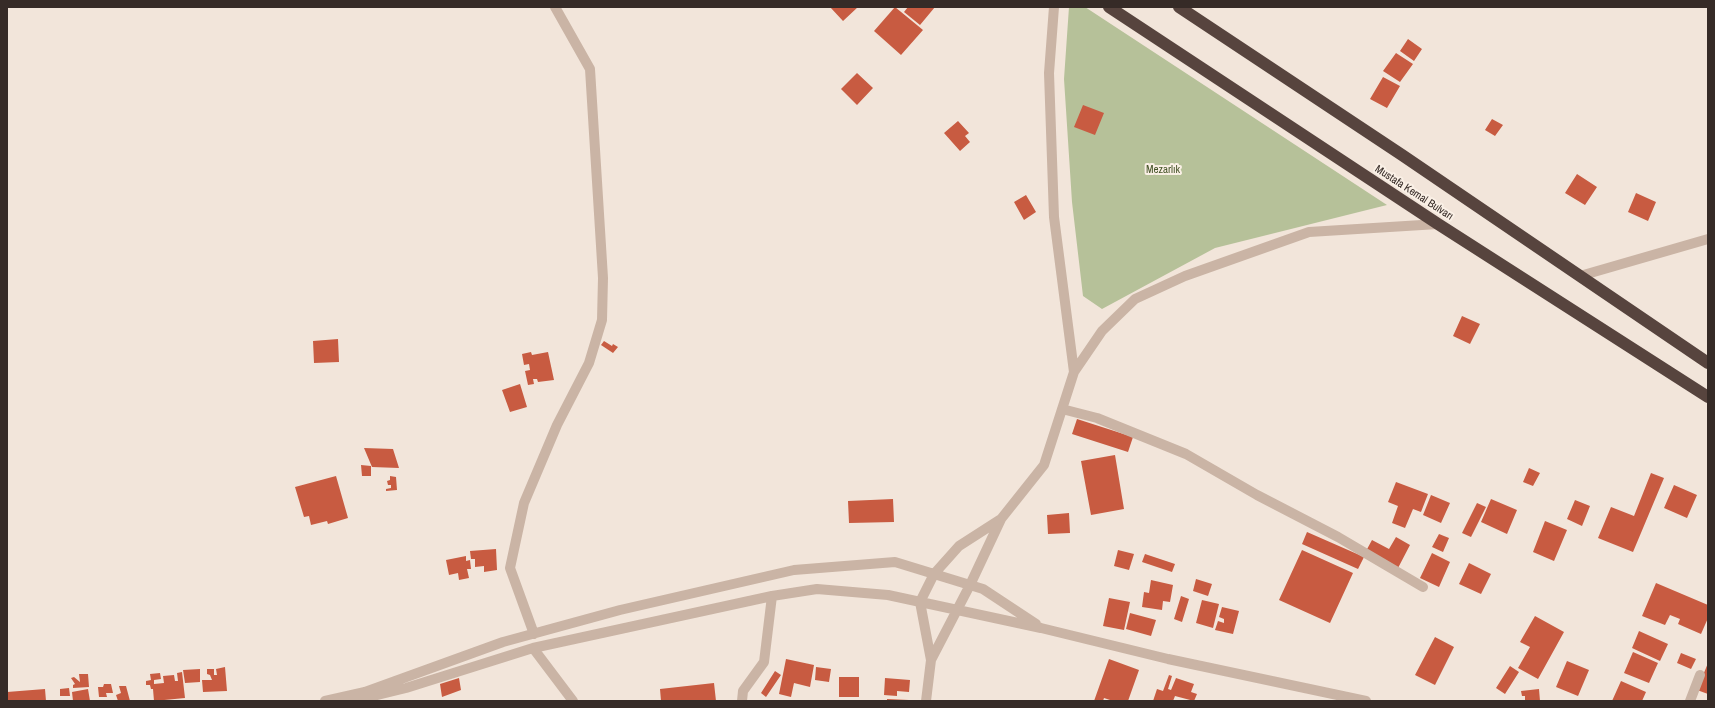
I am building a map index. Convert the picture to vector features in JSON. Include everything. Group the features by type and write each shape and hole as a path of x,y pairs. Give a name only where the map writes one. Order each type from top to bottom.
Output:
{"highway":[{"name":"Mustafa Kemal Bulvarı","path":"1109,7 1438,224 1708,397"},
{"path":"1179,7 1708,363"}],"street":[{"path":"534,634 510,568 524,503 557,425 588,363 602,320 603,278 590,70 555,7"},
{"path":"1054,7 1049,73 1054,217 1074,372"},
{"path":"931,660 958,610 1001,519 1044,465 1074,372 1102,332 1135,300 1185,276 1309,232 1438,224"},
{"path":"1580,276 1708,239"},
{"path":"1062,409 1097,418 1186,454 1257,495 1338,537 1423,587"},
{"path":"926,701 931,660 920,602 934,574 959,546 1001,519"},
{"path":"325,701 365,692 504,642 620,610 794,570 895,562 983,589 1041,628"},
{"path":"353,701 406,688 533,648 772,596 817,589 888,595 1041,628 1168,659 1366,701"},
{"path":"742,701 743,691 764,662 772,596"},
{"path":"533,648 573,701"},
{"path":"1690,701 1700,675"}],"green space":[{"name":"Mezarlık","path":"1069,7 1085,7 1387,205 1215,248 1102,309 1083,296 1072,202 1064,79"}],"building":[{"path":"830,7 858,7 843,21"},
{"path":"895,7 923,30 901,55 874,31"},
{"path":"908,7 935,7 920,25 904,12"},
{"path":"1408,39 1422,49 1414,61 1400,51"},
{"path":"1396,53 1413,64 1400,82 1383,71"},
{"path":"857,73 873,88 857,105 841,89"},
{"path":"1383,77 1400,86 1387,108 1370,99"},
{"path":"1083,105 1104,113 1095,135 1074,127"},
{"path":"1492,119 1503,125 1495,136 1485,130"},
{"path":"958,121 969,133 965,136 970,142 960,151 944,133"},
{"path":"1577,174 1597,187 1585,205 1565,193"},
{"path":"1636,193 1656,202 1648,221 1628,212"},
{"path":"1026,195 1036,212 1024,220 1014,202"},
{"path":"1462,316 1480,324 1470,344 1453,336"},
{"path":"338,339 339,362 314,363 313,341"},
{"path":"604,341 612,346 613,344 618,347 613,353 601,345"},
{"path":"531,352 532,355 548,352 554,380 538,382 537,379 533,379 534,384 528,385 525,371 530,370 529,364 524,365 522,354"},
{"path":"520,384 527,407 510,412 502,390"},
{"path":"1077,419 1133,437 1128,452 1072,434"},
{"path":"364,448 393,449 399,468 372,467"},
{"path":"1115,455 1124,509 1091,515 1081,461"},
{"path":"361,465 371,466 371,476 362,476"},
{"path":"1529,468 1540,473 1533,486 1523,482"},
{"path":"1651,473 1664,478 1633,552 1598,538 1611,507 1634,516"},
{"path":"336,476 348,518 328,524 327,521 311,525 309,516 304,517 295,487"},
{"path":"390,476 396,477 397,490 386,491 386,489 391,488 391,485 388,485 387,481 390,480"},
{"path":"1396,482 1428,494 1421,512 1413,509 1405,528 1392,523 1398,506 1388,502"},
{"path":"1674,485 1697,495 1687,518 1664,508"},
{"path":"1431,495 1450,503 1441,523 1423,515"},
{"path":"893,499 894,522 849,523 848,501"},
{"path":"1491,499 1517,510 1507,534 1481,522"},
{"path":"1575,500 1590,506 1582,526 1567,519"},
{"path":"1477,503 1486,507 1471,537 1462,533"},
{"path":"1069,513 1070,533 1048,534 1047,515"},
{"path":"1545,521 1567,530 1554,561 1533,552"},
{"path":"1307,532 1364,557 1358,569 1302,544"},
{"path":"1439,534 1449,538 1443,552 1432,547"},
{"path":"1396,537 1410,545 1398,568 1366,551 1372,540 1389,549"},
{"path":"496,549 497,570 484,572 484,566 475,567 475,559 471,559 470,551"},
{"path":"1118,550 1134,554 1129,570 1114,566"},
{"path":"1302,550 1353,573 1330,623 1279,600"},
{"path":"1432,553 1450,562 1439,587 1420,578"},
{"path":"1145,554 1175,564 1172,572 1142,562"},
{"path":"466,556 466,561 470,560 471,569 467,569 469,578 459,580 458,573 449,575 446,560"},
{"path":"1469,563 1491,574 1481,594 1459,584"},
{"path":"1196,579 1212,584 1208,596 1193,591"},
{"path":"1151,580 1173,585 1170,602 1163,601 1162,610 1142,607 1144,592 1149,593"},
{"path":"1656,583 1708,605 1708,618 1701,634 1678,624 1680,619 1670,615 1665,625 1642,616"},
{"path":"1181,596 1189,599 1182,622 1174,619"},
{"path":"1109,598 1130,602 1124,630 1103,626"},
{"path":"1202,600 1219,604 1213,628 1196,623"},
{"path":"1222,607 1239,611 1233,634 1215,630 1218,621 1224,623 1224,619 1219,617"},
{"path":"1130,613 1156,620 1151,636 1126,629"},
{"path":"1535,616 1564,632 1538,679 1518,668 1530,647 1520,642"},
{"path":"1639,631 1668,644 1660,661 1632,648"},
{"path":"1435,637 1454,647 1435,685 1415,675"},
{"path":"1633,652 1658,663 1649,683 1624,673"},
{"path":"1681,653 1696,659 1691,669 1677,663"},
{"path":"786,659 814,665 810,687 794,683 791,697 779,694"},
{"path":"1109,659 1139,670 1128,701 1113,701 1104,698 1103,701 1094,701"},
{"path":"1567,661 1589,670 1578,696 1556,687"},
{"path":"1708,663 1708,694 1697,690"},
{"path":"1510,666 1519,672 1505,694 1496,688"},
{"path":"225,667 227,691 203,692 202,680 212,680 210,675 207,674 207,669 214,669 214,675 217,675 216,669"},
{"path":"816,667 831,669 829,682 815,680"},
{"path":"200,669 200,682 185,683 183,670"},
{"path":"775,671 781,675 766,697 761,693"},
{"path":"182,672 185,698 154,701 153,689 151,689 150,685 146,685 146,681 151,680 150,674 160,673 161,679 154,680 154,684 164,683 163,676 174,675 175,681 178,681 177,673"},
{"path":"79,674 88,674 89,687 73,688 73,685 75,684 71,678 74,677 80,682"},
{"path":"1169,675 1172,676 1168,689 1171,690 1176,678 1194,684 1191,692 1197,694 1194,701 1175,696 1173,701 1153,701 1157,689 1163,691"},
{"path":"839,677 859,677 859,697 839,697"},
{"path":"459,678 461,690 442,697 440,684"},
{"path":"885,678 910,680 909,692 897,691 897,696 884,695"},
{"path":"1621,681 1646,692 1642,701 1612,701"},
{"path":"714,683 716,701 661,701 660,689"},
{"path":"104,684 111,684 113,693 106,693 107,697 99,697 98,687 103,687"},
{"path":"119,686 126,686 130,701 118,701 116,695 121,693"},
{"path":"69,688 70,696 60,696 60,689"},
{"path":"45,689 46,701 7,701 7,692"},
{"path":"88,689 90,701 73,701 72,692"},
{"path":"1539,689 1540,701 1525,701 1525,696 1522,696 1521,691"},
{"path":"887,699 909,700 909,701 887,701"}]}
